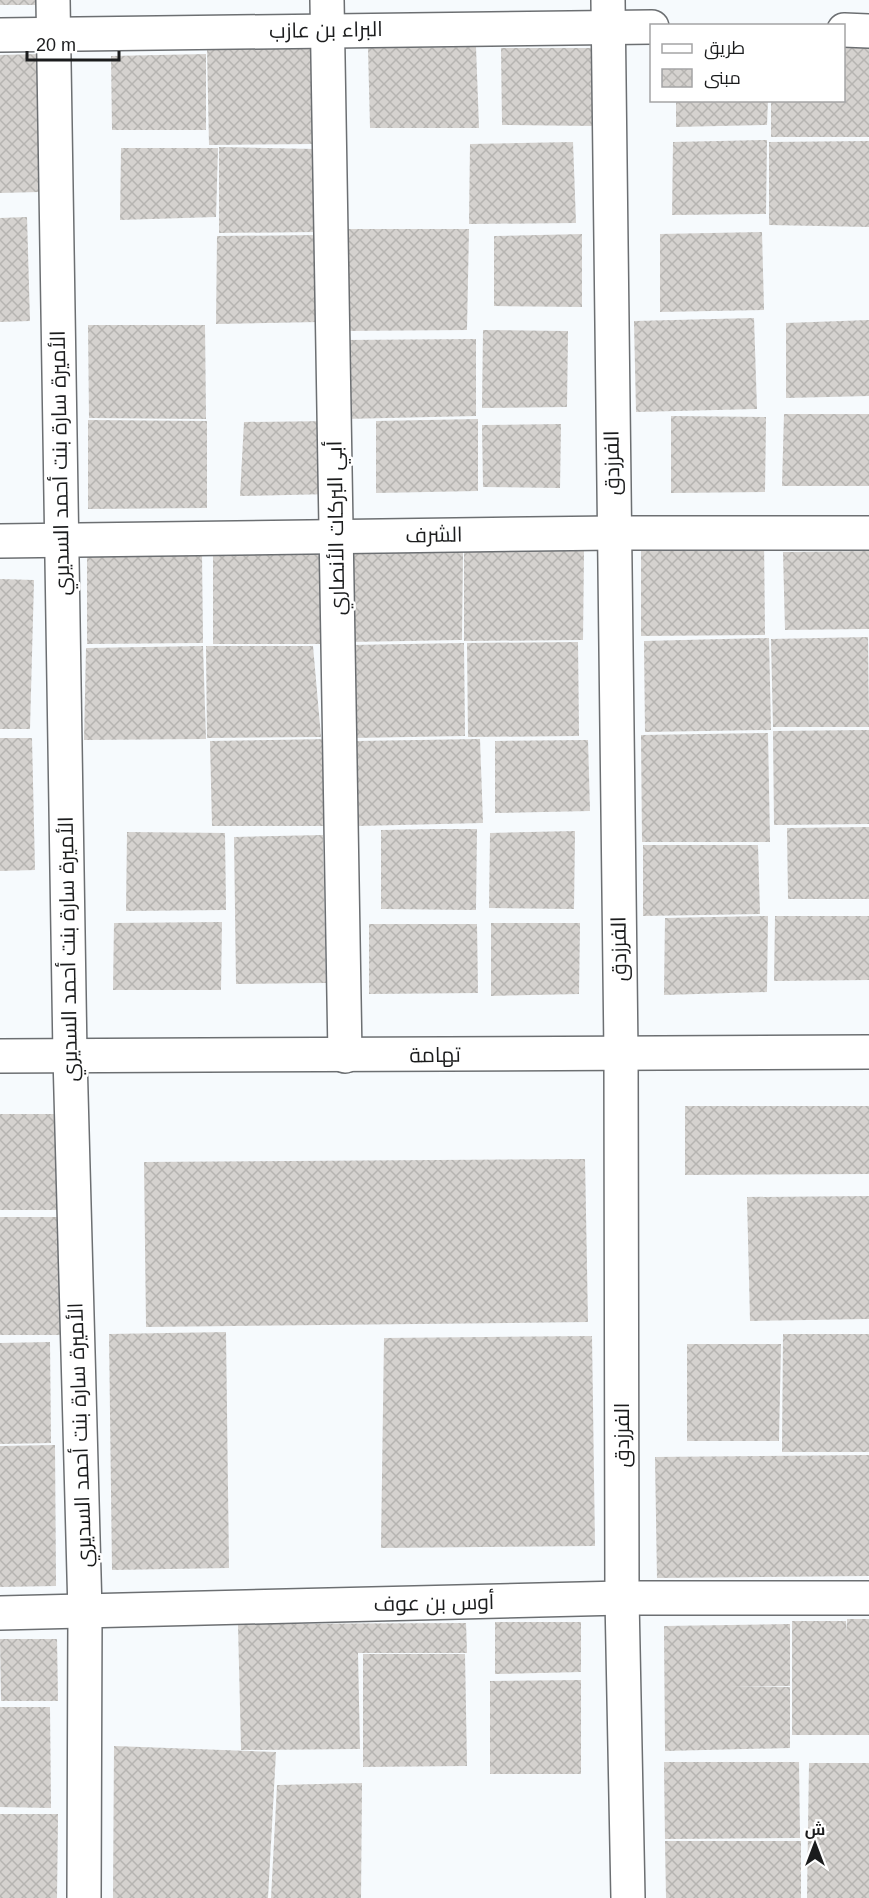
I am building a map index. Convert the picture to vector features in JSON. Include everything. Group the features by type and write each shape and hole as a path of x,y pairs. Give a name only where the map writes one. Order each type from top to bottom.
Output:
{"street":[{"name":"الأميرة سارة بنت أحمد السديري","path":"53,0 70,1056 85,1612 84,1898"},
{"name":"البراء بن عازب","path":"0,35 53,34 327,15 608,13 650,27"},
{"name":"الفرزدق","path":"608,13 621,1053 622,1598 628,1898"},
{"name":"أبي البركات الأنصاري","path":"327,15 345,1056"},
{"path":"845,30 869,31"},
{"name":"الشرف","path":"0,541 613,533 869,533"},
{"name":"تهامة","path":"0,1056 869,1052"},
{"name":"أوس بن عوف","path":"0,1613 622,1598 869,1598"}],"building":[{"path":"0,0 35,0 36,5 0,5"},
{"path":"845,45 869,45 869,137 771,137 771,102 845,102"},
{"path":"476,47 479,128 370,128 368,48"},
{"path":"501,48 594,48 593,126 502,125"},
{"path":"207,49 311,49 313,144 209,145"},
{"path":"38,54 39,192 0,193 0,55"},
{"path":"206,54 206,130 112,130 111,56"},
{"path":"676,102 768,102 767,125 676,127"},
{"path":"767,140 766,214 672,215 673,142"},
{"path":"869,141 869,227 769,225 769,142"},
{"path":"573,142 576,223 469,224 470,144"},
{"path":"219,147 316,149 316,232 219,233"},
{"path":"121,148 218,148 216,217 120,220"},
{"path":"27,217 30,321 0,322 0,218"},
{"path":"340,229 469,229 467,330 341,331"},
{"path":"762,232 764,310 660,312 660,234"},
{"path":"582,234 582,307 494,306 494,236"},
{"path":"318,235 318,322 216,324 217,236"},
{"path":"754,318 757,409 636,412 634,321"},
{"path":"869,320 869,396 786,398 786,323"},
{"path":"88,325 205,325 206,419 89,418"},
{"path":"483,330 568,331 567,407 482,408"},
{"path":"476,339 476,416 344,419 344,340"},
{"path":"784,414 869,414 869,486 782,486"},
{"path":"671,416 766,417 765,492 671,493"},
{"path":"478,419 478,491 376,493 376,421"},
{"path":"88,420 207,421 207,508 88,509"},
{"path":"332,421 333,494 240,496 244,422"},
{"path":"561,424 560,488 483,487 482,425"},
{"path":"764,540 765,635 641,636 641,541"},
{"path":"324,550 326,644 213,644 213,554"},
{"path":"463,550 462,640 351,642 351,551"},
{"path":"584,550 583,640 464,641 464,551"},
{"path":"869,551 869,629 785,630 783,552"},
{"path":"202,553 203,643 87,644 87,555"},
{"path":"0,579 34,580 30,729 0,729"},
{"path":"868,637 869,727 773,727 771,639"},
{"path":"769,638 771,730 645,732 644,641"},
{"path":"578,642 579,736 468,737 467,643"},
{"path":"464,643 465,736 353,738 351,645"},
{"path":"203,646 206,739 84,740 86,648"},
{"path":"206,646 313,646 321,737 207,738"},
{"path":"869,730 869,824 774,825 773,731"},
{"path":"768,733 770,842 642,842 641,735"},
{"path":"0,738 32,738 35,870 0,871"},
{"path":"333,739 335,826 212,826 210,741"},
{"path":"480,739 483,823 358,826 357,741"},
{"path":"588,740 590,811 495,813 495,741"},
{"path":"869,827 869,899 788,899 787,828"},
{"path":"477,829 476,910 381,909 381,830"},
{"path":"575,831 574,909 489,908 490,833"},
{"path":"127,832 225,833 226,910 126,911"},
{"path":"323,835 326,983 236,984 234,837"},
{"path":"643,845 758,845 760,914 643,916"},
{"path":"768,916 767,992 664,995 665,918"},
{"path":"775,916 869,916 869,980 774,981"},
{"path":"222,922 221,990 113,990 114,923"},
{"path":"491,923 580,923 579,994 491,996"},
{"path":"369,924 477,924 478,993 369,994"},
{"path":"685,1106 869,1106 869,1174 685,1175"},
{"path":"0,1114 54,1114 57,1210 0,1210"},
{"path":"585,1159 588,1322 146,1327 144,1162"},
{"path":"869,1196 869,1319 750,1321 747,1197"},
{"path":"0,1217 62,1217 64,1335 0,1335"},
{"path":"226,1332 229,1568 112,1570 109,1334"},
{"path":"783,1334 869,1334 869,1452 782,1452"},
{"path":"592,1336 595,1546 381,1548 384,1338"},
{"path":"50,1342 51,1443 0,1444 0,1343"},
{"path":"687,1344 781,1344 779,1441 687,1441"},
{"path":"55,1445 56,1586 0,1587 0,1446"},
{"path":"869,1455 869,1576 657,1578 655,1457"},
{"path":"847,1619 869,1619 869,1735 792,1735 792,1621 846,1621 847,1632"},
{"path":"495,1622 581,1622 581,1672 495,1674"},
{"path":"466,1623 467,1653 358,1653 360,1749 241,1750 238,1624"},
{"path":"790,1624 790,1686 729,1687 790,1687 790,1748 665,1751 664,1626"},
{"path":"0,1639 57,1639 58,1701 1,1701"},
{"path":"363,1654 465,1654 467,1766 363,1767"},
{"path":"581,1680 581,1774 490,1774 490,1681"},
{"path":"0,1707 50,1707 51,1808 0,1807"},
{"path":"114,1746 276,1752 268,1898 113,1898"},
{"path":"664,1762 799,1762 800,1838 665,1839"},
{"path":"809,1763 869,1763 869,1898 807,1898"},
{"path":"362,1783 361,1898 271,1898 277,1785"},
{"path":"0,1814 58,1814 57,1898 0,1898"},
{"path":"665,1841 801,1841 801,1898 666,1898"}]}
